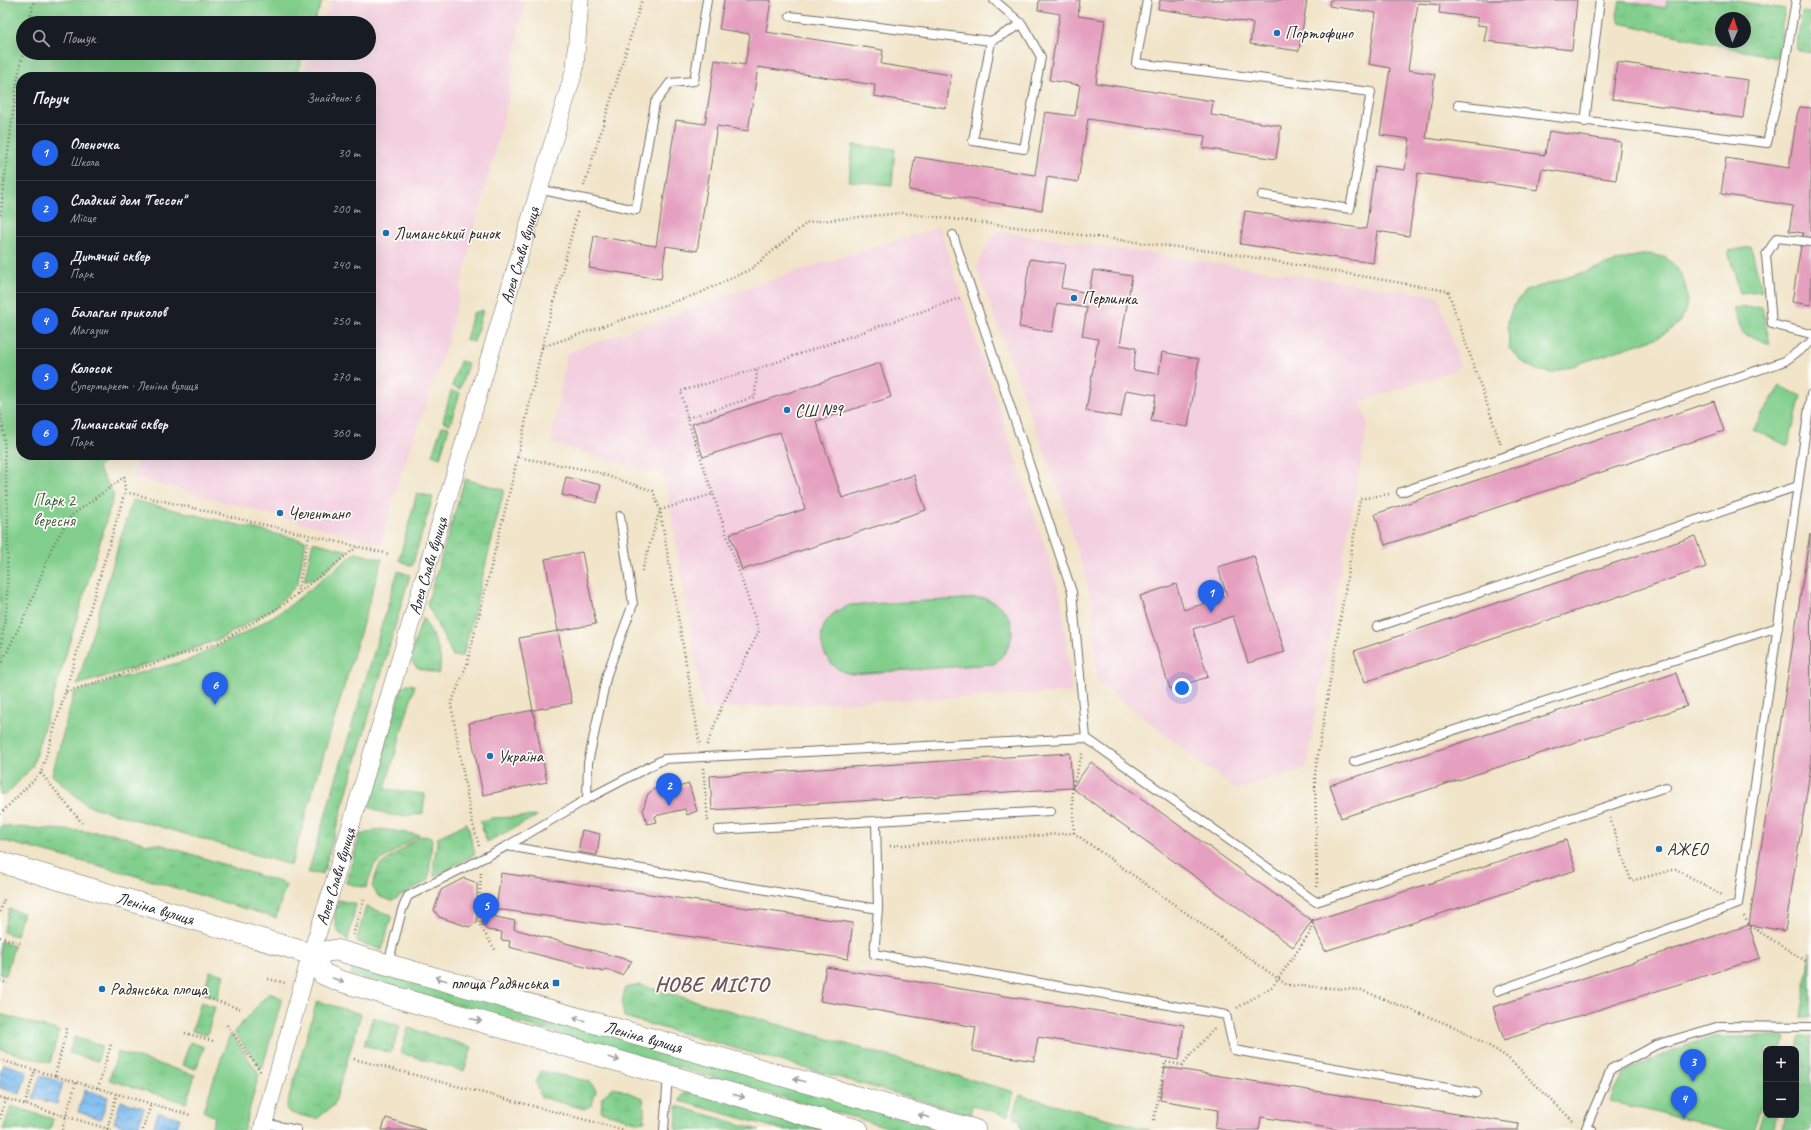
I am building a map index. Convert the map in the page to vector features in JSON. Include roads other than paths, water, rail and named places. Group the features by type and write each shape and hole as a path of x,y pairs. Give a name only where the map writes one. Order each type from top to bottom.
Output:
{"street":[{"name":"Алея Слави вулиця","path":"263,1126 311,954 334,882 575,68 580,0"},
{"name":"Леніна вулиця","path":"0,862 311,954 336,950 975,1130"},
{"name":"Леніна вулиця","path":"311,954 323,974 340,981 858,1130"}],"lane":[{"path":"538,189 636,210 655,103 670,83 694,81 707,0"},
{"path":"991,41 973,141 1024,149 1041,57 1022,24 994,0"},
{"path":"1147,0 1136,63 1371,92 1350,209 1262,195"},
{"path":"1584,122 1600,0"},
{"path":"1458,105 1584,122 1767,143 1782,80 1796,0"},
{"path":"790,16 991,41 1022,24"},
{"path":"953,234 1072,592 1086,738"},
{"path":"1811,242 1777,238 1766,255 1772,324 1811,334"},
{"path":"1401,492 1785,361 1811,342"},
{"path":"1497,991 1738,904 1811,394"},
{"path":"1377,628 1798,486"},
{"path":"587,799 588,763 607,674 633,604 620,516"},
{"path":"1354,762 1778,627"},
{"path":"388,965 402,910 408,896 507,846 587,799 664,759 1086,738 1316,902 1666,787"},
{"path":"718,830 1050,812"},
{"path":"876,822 878,909 874,954 1226,1015 1234,1050 1476,1093"},
{"path":"507,846 878,909"},
{"path":"1592,1130 1586,1128 1611,1069 1656,1045 1720,1026 1811,1027"},
{"path":"664,1130 668,1075"},
{"path":"263,1126 297,1130"}],"water":[{"path":"3,1064 27,1071 20,1094 0,1088 0,1076"},
{"path":"40,1076 63,1082 57,1104 33,1098"},
{"path":"85,1090 108,1097 101,1119 78,1112"},
{"path":"121,1101 144,1108 137,1130 114,1123"},
{"path":"158,1112 180,1118 176,1130 153,1130"}],"place":[{"name":"Портофино","path":"1277,33"},
{"name":"Лиманський ринок","path":"386,233"},
{"name":"Перлинка","path":"1074,298"},
{"name":"СШ №9","path":"787,410"},
{"name":"Челентано","path":"280,513"},
{"name":"Оленочка","path":"1211,613"},
{"name":"Лиманський сквер","path":"215,705"},
{"name":"Україна","path":"490,756"},
{"name":"Сладкий дом \"Гессон\"","path":"669,806"},
{"name":"АЖЕО","path":"1659,849"},
{"name":"Колосок","path":"486,926"},
{"name":"площа Радянська","path":"556,983"},
{"name":"Радянська площа","path":"102,989"},
{"name":"Дитячий сквер","path":"1693,1082"},
{"name":"Балаган приколов","path":"1684,1119"}],"district":[{"name":"НОВЕ МІСТО","path":"712,984"}],"park label":[{"name":"Парк 2 вересня","path":"54,510"}]}
